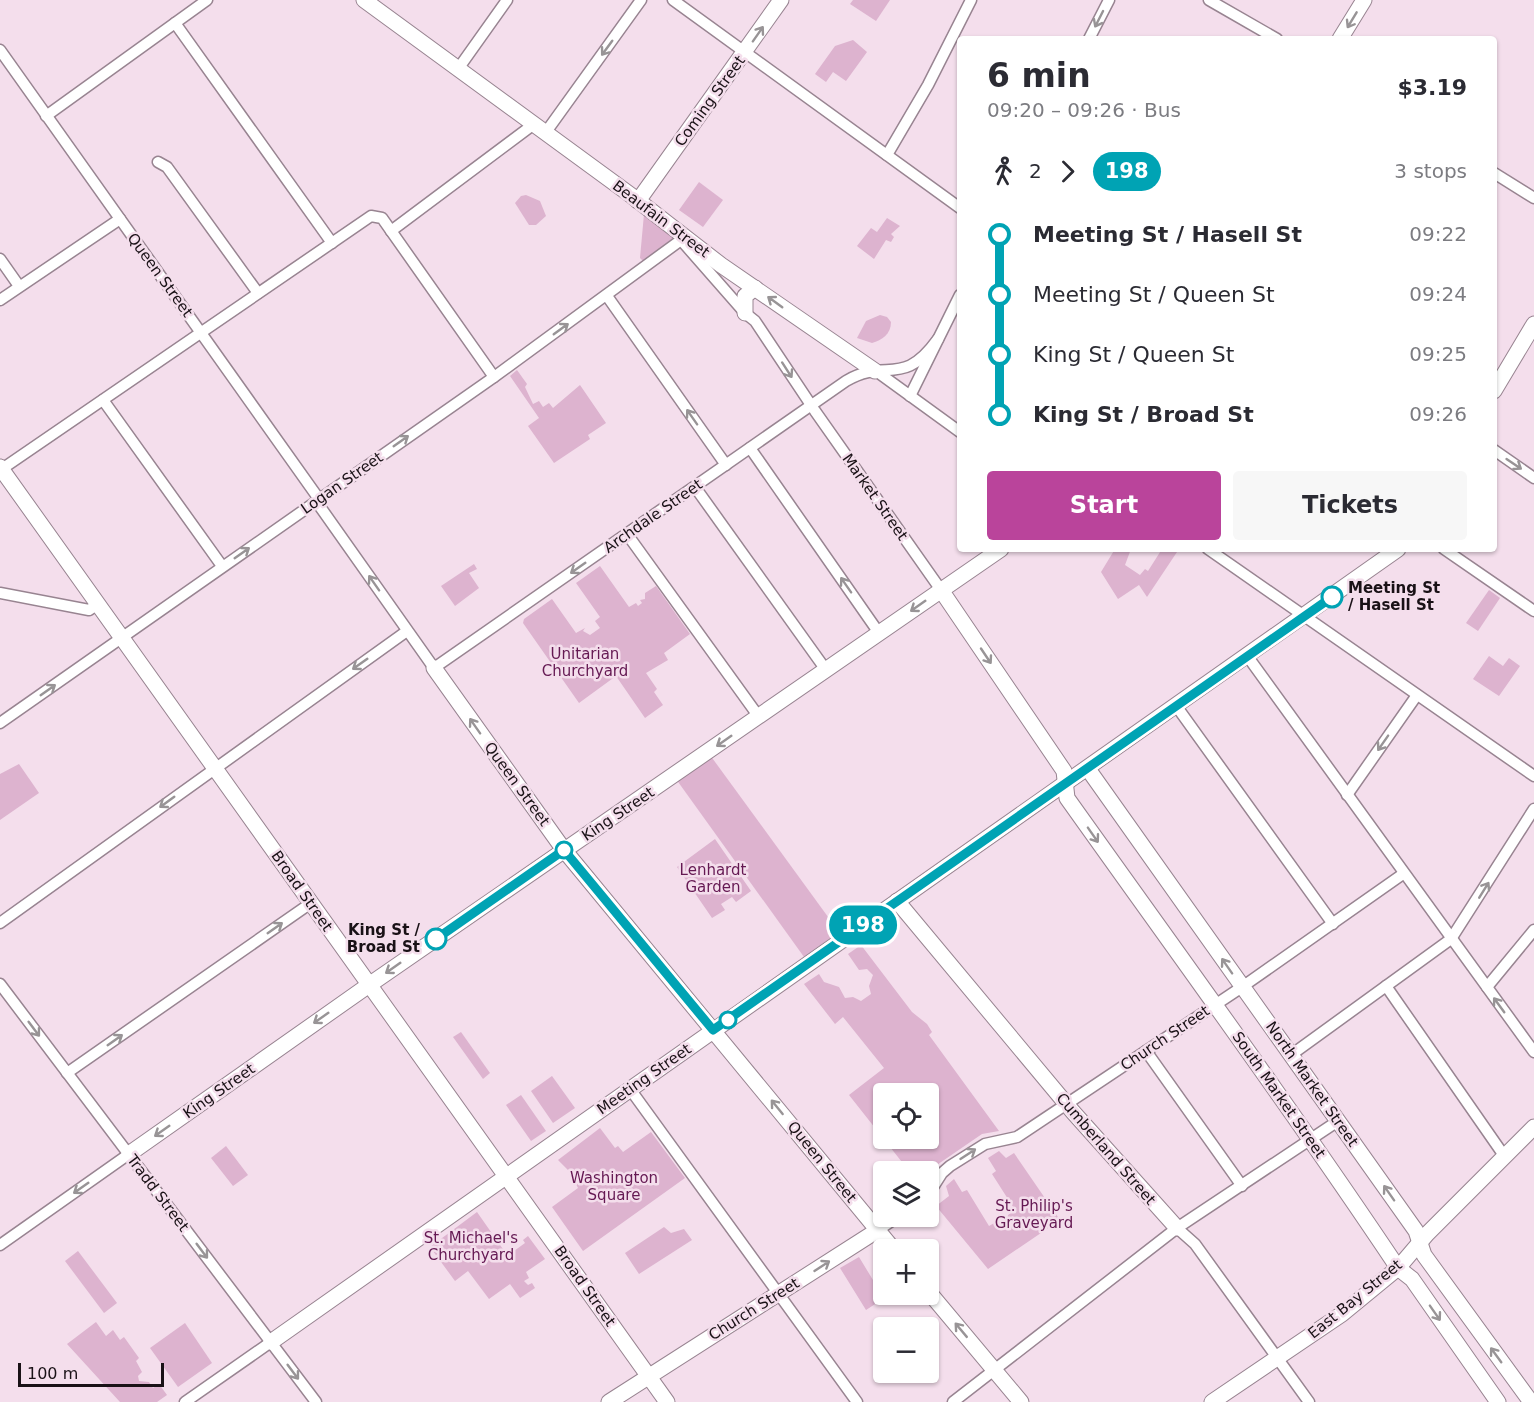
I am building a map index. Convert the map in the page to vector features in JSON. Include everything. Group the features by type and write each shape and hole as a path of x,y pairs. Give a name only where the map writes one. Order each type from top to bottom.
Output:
{"street":[{"path":"46,116 207,0"},
{"name":"Beaufain Street","path":"364,0 755,288 957,430"},
{"path":"458,69 507,0"},
{"path":"391,231 540,128 641,0"},
{"path":"674,0 957,206"},
{"name":"Coming Street","path":"638,201 781,0"},
{"path":"887,155 928,85 971,0"},
{"path":"1091,36 1109,0"},
{"path":"1209,0 1272,36"},
{"path":"1343,36 1364,0"},
{"path":"176,23 332,243"},
{"name":"Queen Street","path":"0,50 201,332 407,631 564,850 885,1239"},
{"path":"158,162 167,166 258,293"},
{"path":"1497,175 1534,198"},
{"path":"2,471 371,216 382,218 494,377"},
{"path":"0,300 120,219"},
{"name":"Market Street","path":"665,222 745,313 755,321 810,405 941,590 1064,771 1065,785"},
{"name":"Logan Street","path":"0,723 494,377 681,240"},
{"path":"0,259 19,286"},
{"path":"745,313 745,296 755,288"},
{"path":"607,296 726,465"},
{"path":"910,396 957,301"},
{"path":"1497,386 1534,324"},
{"name":"Archdale Street","path":"434,669 852,377 876,371 900,370 918,363 938,339"},
{"path":"103,400 222,566"},
{"path":"750,448 879,633"},
{"path":"1497,452 1534,478"},
{"name":"Broad Street","path":"2,471 667,1402"},
{"path":"695,487 826,670"},
{"path":"627,534 759,717"},
{"name":"King Street","path":"0,1245 369,985 997,552"},
{"path":"1212,552 1534,776"},
{"name":"Meeting Street","path":"185,1402 506,1174 1089,769 1394,552"},
{"path":"1448,552 1534,611"},
{"path":"0,594 89,610 98,604"},
{"path":"0,923 407,631"},
{"path":"1248,657 1534,1052"},
{"path":"1347,795 1417,695"},
{"path":"1177,706 1333,924"},
{"name":"North Market Street","path":"1089,769 1416,1231 1424,1255 1531,1402"},
{"name":"South Market Street","path":"1065,785 1066,798 1311,1140 1398,1268 1412,1279 1498,1402"},
{"path":"1291,1055 1451,939 1534,809"},
{"name":"Church Street","path":"939,1178 950,1166 985,1144 1014,1139 1067,1105 1242,987 1403,874"},
{"name":"Cumberland Street","path":"897,901 1067,1105 1195,1244 1309,1402"},
{"path":"67,1073 311,903"},
{"path":"1486,987 1534,930"},
{"name":"Tradd Street","path":"0,984 316,1402"},
{"path":"1386,986 1505,1157"},
{"path":"1146,1051 1242,1186"},
{"path":"630,1089 857,1402"},
{"path":"953,1402 1178,1228 1338,1121"},
{"name":"East Bay Street","path":"1212,1402 1341,1314 1398,1268 1420,1242 1534,1127"},
{"name":"Church Street","path":"609,1402 882,1227"},
{"path":"939,1304 1022,1402"}],"green space":[{"path":"853,0 890,0 876,21 850,4"},
{"path":"853,40 867,52 846,81 833,72 826,82 815,74 835,46"},
{"path":"699,182 723,200 703,227 679,210"},
{"path":"526,195 540,201 546,216 536,225 529,225 515,203 521,196"},
{"path":"644,214 673,238 643,261 640,258"},
{"path":"887,218 900,226 891,234 894,237 891,242 886,240 874,259 857,246 871,228 877,232"},
{"path":"880,315 887,317 891,322 885,336 872,343 857,338 866,321"},
{"path":"517,370 527,384 525,387 533,404 539,401 543,407 549,403 553,408 580,385 606,423 588,435 590,439 554,463 528,426 539,418 510,376"},
{"path":"1113,552 1130,552 1125,565 1140,575 1145,569 1148,571 1160,552 1177,552 1147,597 1139,585 1118,599 1101,572"},
{"path":"474,564 477,569 469,573 479,588 455,606 441,586"},
{"name":"Unitarian Churchyard","path":"600,566 629,607 642,603 640,600 645,599 645,593 656,586 690,634 664,653 668,660 646,673 657,689 654,692 663,705 645,718 616,676 579,703 523,623 524,619 552,599 576,633 585,628 583,631 590,635 600,628 595,621 600,617 576,583"},
{"path":"1489,590 1500,598 1478,631 1466,623"},
{"path":"1489,656 1503,666 1509,658 1520,666 1499,696 1473,679"},
{"path":"710,755 839,932 804,957 676,779"},
{"path":"19,764 39,793 0,820 0,774"},
{"name":"Lenhardt Garden","path":"715,839 751,891 736,902 732,897 721,904 725,910 712,918 677,867"},
{"path":"861,945 912,1012 927,1024 932,1032 929,1035 999,1131 982,1134 939,1163 939,1161 901,1161 892,1149 939,1149 939,1083 873,1083 873,1125 849,1095 884,1068 843,1017 835,1024 804,984 819,974 824,982 839,987 845,998 853,997 861,1001 871,994 869,986 873,975 867,969 859,970 848,954"},
{"path":"461,1032 490,1073 483,1079 453,1037"},
{"path":"552,1076 575,1108 553,1123 531,1091"},
{"path":"521,1095 546,1131 531,1141 506,1105"},
{"name":"Washington Square","path":"600,1128 615,1148 618,1146 623,1152 651,1132 685,1178 583,1251 552,1207 578,1188 570,1172 558,1160"},
{"path":"226,1146 248,1175 233,1186 211,1158"},
{"name":"St. Philip's Graveyard","path":"999,1151 1006,1158 1014,1153 1060,1220 988,1269 939,1210 939,1204 949,1196 946,1186 954,1179 962,1192 967,1190 989,1226 996,1222 1006,1224 1008,1215 1015,1210 992,1174 996,1171 988,1158"},
{"name":"St. Michael's Churchyard","path":"477,1212 505,1252 512,1248 514,1251 525,1243 523,1240 528,1236 545,1259 526,1272 529,1278 524,1281 528,1285 532,1283 535,1288 520,1298 510,1284 489,1299 468,1271 455,1281 430,1247"},
{"path":"664,1227 671,1233 684,1229 692,1240 639,1274 625,1253"},
{"path":"78,1251 117,1303 104,1313 65,1261"},
{"path":"859,1257 873,1280 874,1305 866,1310 840,1268"},
{"path":"96,1322 106,1336 113,1330 120,1340 124,1337 139,1358 136,1361 142,1372 138,1376 139,1381 149,1382 153,1388 159,1384 167,1395 157,1402 120,1402 67,1344"},
{"path":"185,1323 212,1363 178,1387 150,1348"}],"bus line":[{"name":"198","path":"436,939 564,850 713,1030 1332,597"}],"place":[{"name":"Meeting St / Hasell St","path":"1332,597"},
{"name":"King St / Broad St","path":"436,939"}]}
